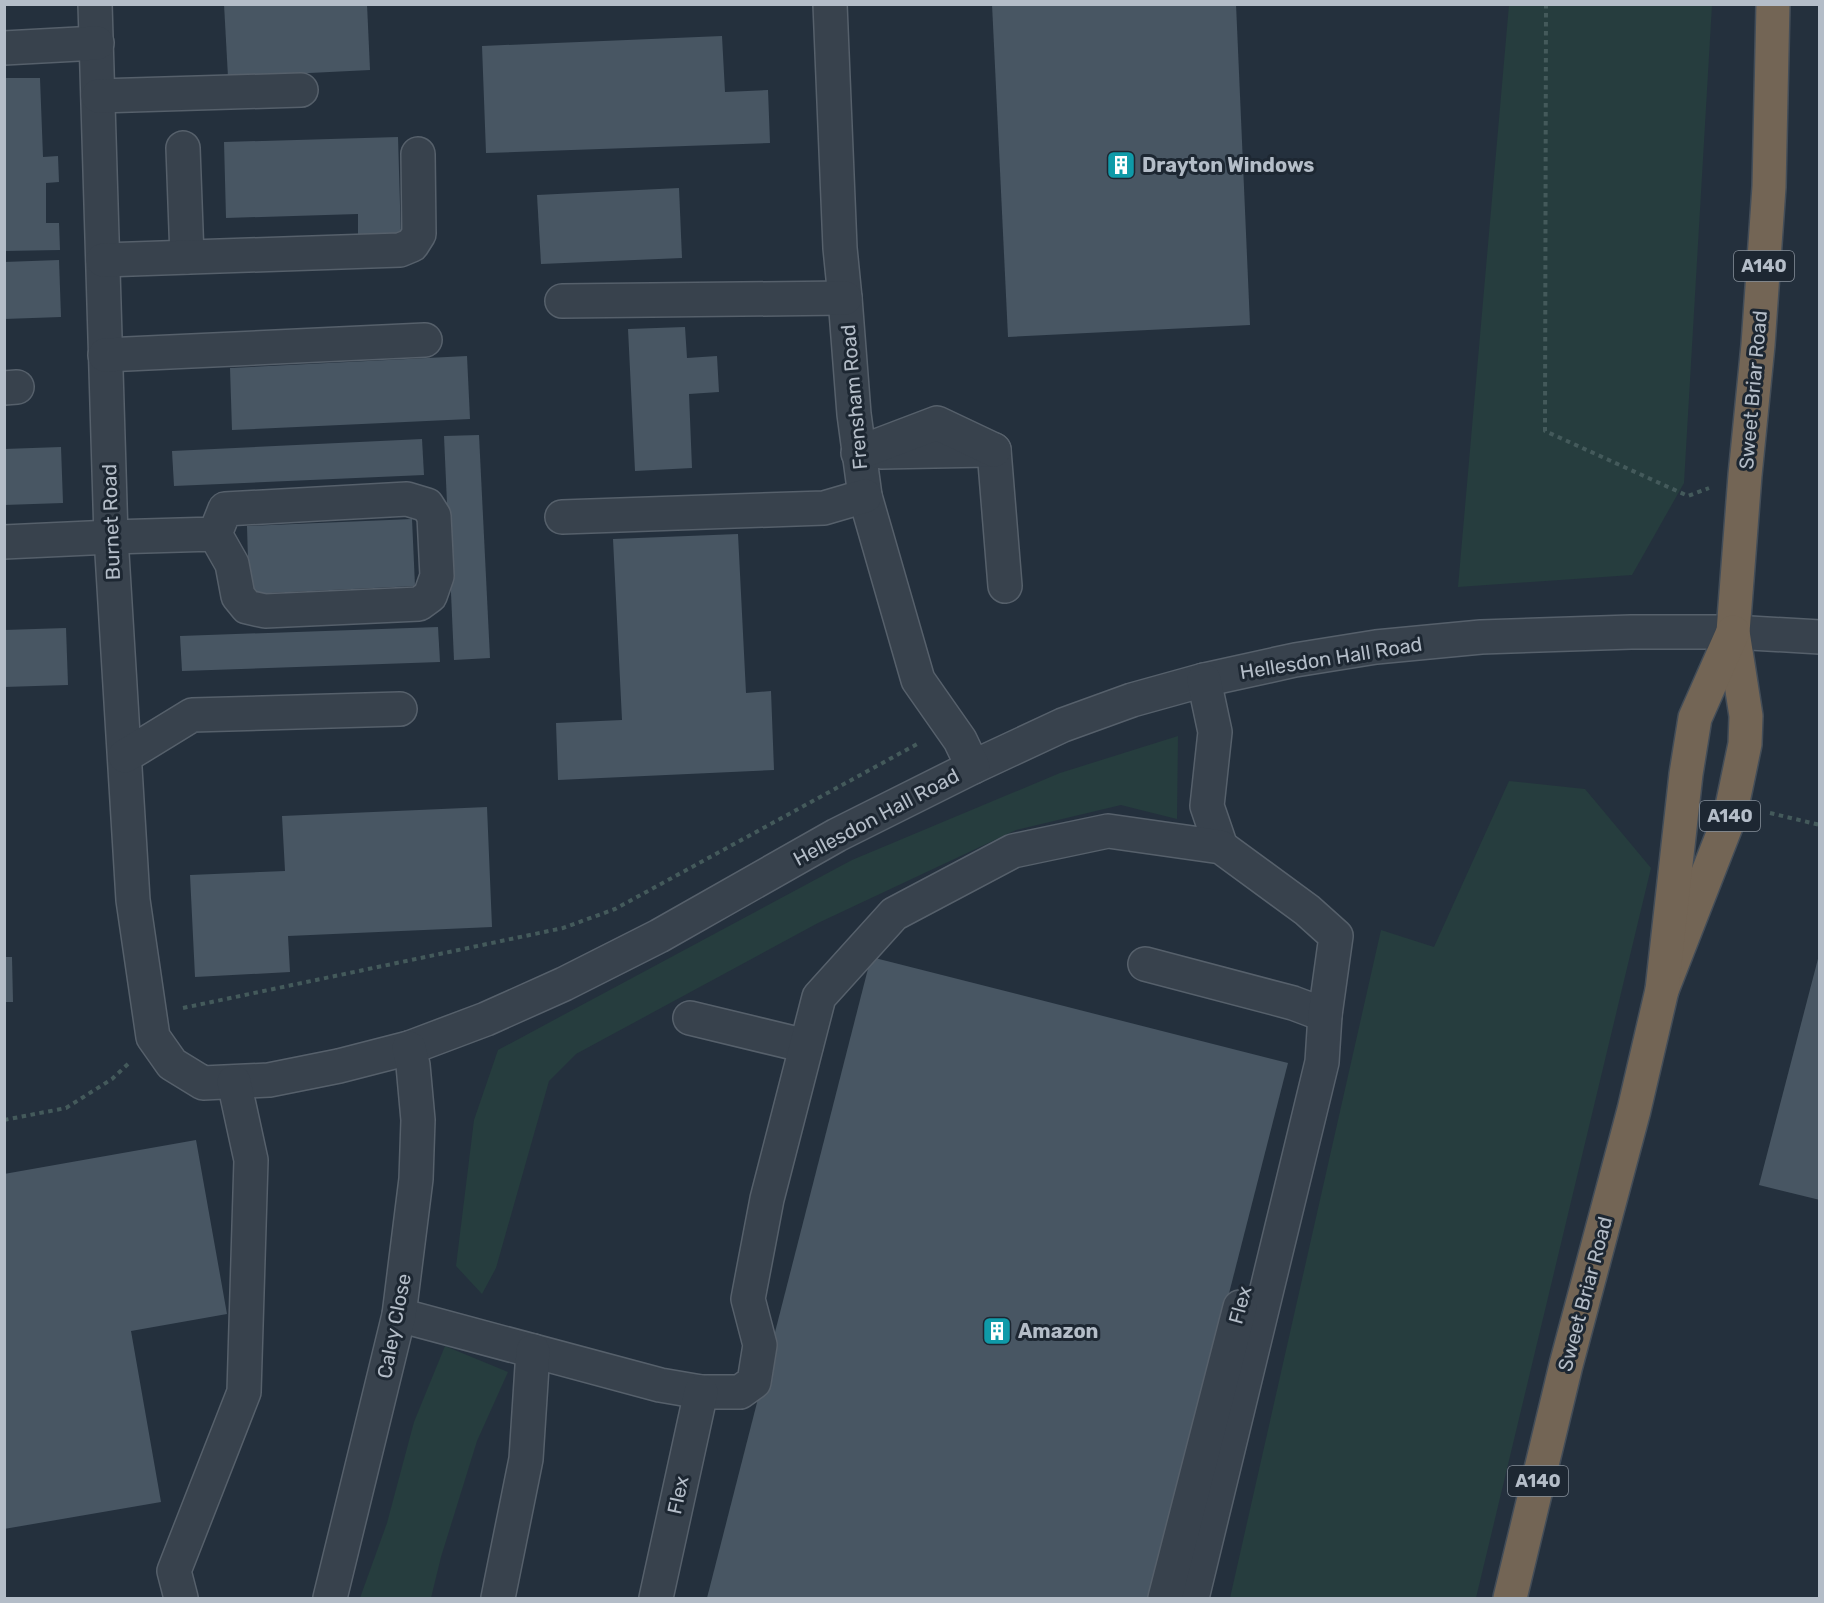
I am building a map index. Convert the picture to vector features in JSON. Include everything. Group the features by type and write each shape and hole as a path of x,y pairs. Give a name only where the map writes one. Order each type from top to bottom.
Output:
{"highway":[{"name":"Sweet Briar Road","path":"1662,990 1730,816 1745,744 1746,716 1733,632 1769,188 1773,4"},
{"name":"Sweet Briar Road","path":"1509,1599 1566,1365 1634,1110 1662,990 1686,774 1695,718 1733,632"}],"street":[{"name":"Burnet Road","path":"95,4 111,537 133,900 151,1026"},
{"name":"Frensham Road","path":"830,4 840,248 854,414 865,496 918,680 950,726 973,767"},
{"path":"4,48 97,43"},
{"path":"98,96 301,90"},
{"path":"183,148 187,257"},
{"path":"103,260 400,250 412,245 419,234 418,154"},
{"path":"562,301 845,297"},
{"path":"105,355 425,340"},
{"path":"858,453 937,423 994,450 1005,586"},
{"path":"562,517 824,508 865,496"},
{"path":"407,499 427,505 434,516 437,576 430,596 419,604 266,611 247,607 238,596 232,564 214,534 225,509 407,499"},
{"path":"4,542 214,534"},
{"name":"Hellesdon Hall Road","path":"151,1026 172,1064 203,1083 269,1080 409,1048 486,1019 564,984 659,936 837,835 1063,725 1132,700 1204,680 1295,660 1376,647 1469,638 1631,632 1733,632 1820,637"},
{"path":"1204,680 1215,732 1207,806 1221,847"},
{"path":"124,756 192,715 400,708"},
{"path":"399,1315 660,1385 701,1392 740,1392 754,1382 760,1345 748,1299 767,1199 819,997 894,914 1013,851 1108,831 1221,847 1307,910 1336,936 1325,1015 1322,1062 1192,1599"},
{"path":"1145,964 1293,1003 1325,1015"},
{"name":"Flex","path":"1165,1599 1307,1056 1325,1015"},
{"path":"690,1018 806,1046"},
{"name":"Caley Close","path":"330,1599 399,1315 417,1155 418,1120 413,1065 409,1048"},
{"path":"181,1599 174,1571 244,1392 251,1160 234,1082"},
{"path":"498,1599 526,1459 533,1351"},
{"name":"Flex","path":"656,1599 701,1392"}],"path":[{"path":"1546,4 1545,431 1688,496"},
{"path":"4,1120 66,1108 112,1079 151,1026 563,928 615,909 950,726"},
{"path":"1770,813 1820,825"}],"green space":[{"path":"1509,5 1712,5 1684,483 1632,575 1458,587"},
{"path":"1178,736 1177,819 1121,805 1016,830 818,923 576,1054 549,1081 496,1268 482,1294 456,1266 474,1120 498,1050 852,860 1060,773"},
{"path":"1509,781 1585,789 1651,868 1476,1598 1230,1598 1381,930 1434,947"},
{"path":"445,1346 508,1372 477,1441 441,1557 431,1598 360,1598 387,1523 414,1422"}],"building":[{"path":"224,4 367,4 370,70 228,77"},
{"name":"Drayton Windows","path":"992,4 1236,4 1250,325 1008,337"},
{"path":"722,36 725,92 768,90 770,143 486,153 482,46"},
{"path":"4,78 40,78 43,157 58,156 59,182 46,183 46,223 59,223 60,250 4,251"},
{"path":"398,137 401,239 358,240 358,214 226,218 224,142"},
{"path":"679,188 682,258 541,264 537,195"},
{"path":"59,260 61,317 4,319 4,262"},
{"path":"685,327 687,358 717,356 719,392 689,394 692,468 635,471 628,329"},
{"path":"467,356 470,419 232,430 230,368"},
{"path":"479,435 490,658 454,660 444,436"},
{"path":"422,439 424,475 174,486 172,451"},
{"path":"61,447 63,503 4,505 4,449"},
{"path":"412,519 415,586 249,594 247,526"},
{"path":"738,534 746,693 771,691 774,770 558,780 556,723 622,720 613,539"},
{"path":"438,627 440,662 182,671 180,636"},
{"path":"66,628 68,685 4,687 4,630"},
{"path":"487,807 492,927 288,936 290,972 195,977 190,875 285,871 282,816"},
{"path":"1820,955 1820,1200 1759,1185"},
{"path":"4,957 12,957 13,1002 4,1002"},
{"name":"Amazon","path":"871,957 1288,1063 1151,1598 707,1598"},
{"path":"196,1140 227,1314 131,1331 161,1502 4,1529 4,1174"}],"place":[{"name":"Drayton Windows","path":"1121,165"},
{"name":"Amazon","path":"997,1331"}]}
